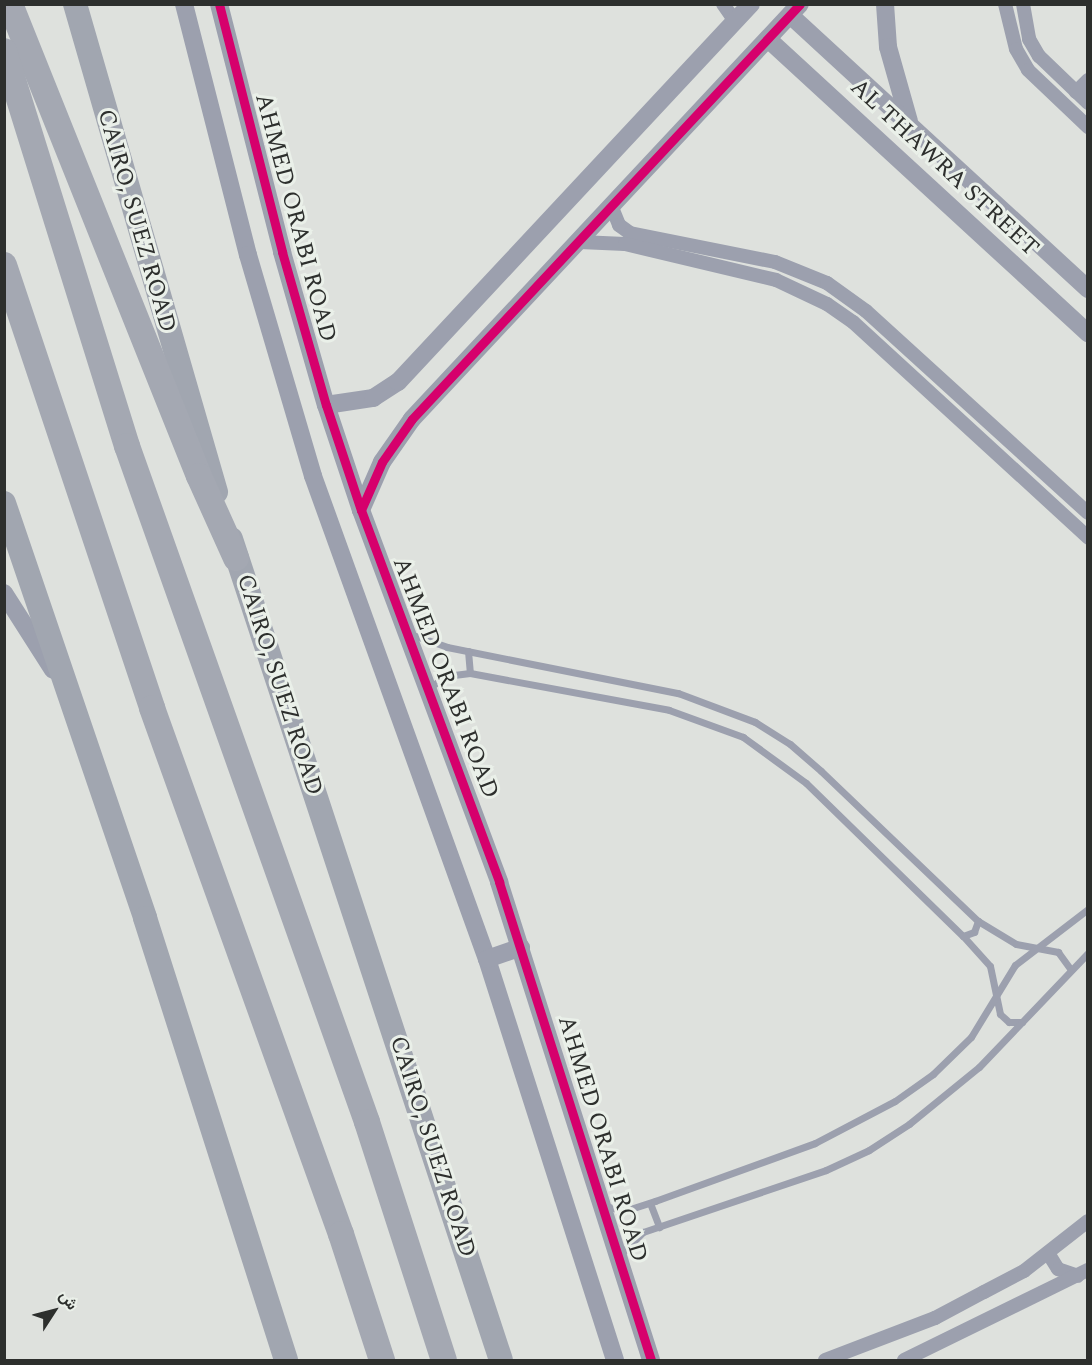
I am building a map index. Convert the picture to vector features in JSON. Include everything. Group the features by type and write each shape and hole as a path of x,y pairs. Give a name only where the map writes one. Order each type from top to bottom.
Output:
{"highway":[{"path":"10,4 199,476 236,558"},
{"name":"CAIRO, SUEZ ROAD","path":"75,4 163,316 236,558 501,1360"},
{"path":"4,51 127,446 370,1132 444,1360"},
{"path":"4,265 152,708 341,1234 382,1360"},
{"path":"4,503 286,1360"}],"street":[{"path":"184,4 248,255 313,476 487,959 615,1360"},
{"name":"AHMED ORABI ROAD","path":"219,4 326,405 361,510 521,947 597,1198 651,1360"},
{"path":"723,4 735,21"},
{"path":"326,405 359,402 386,392 445,333 751,4"},
{"path":"885,4 888,47 911,125"},
{"path":"1005,4 1016,50 1028,70 1088,127"},
{"path":"1023,4 1029,39 1039,56 1088,103"},
{"path":"361,510 374,477 396,440 470,355 580,242 795,10"},
{"name":"AL THAWRA STREET","path":"795,10 911,125 1088,289"},
{"name":"AL THAWRA STREET","path":"768,39 1088,333"},
{"path":"1076,92 1088,80"},
{"path":"210,106 243,99"},
{"path":"612,205 619,225 630,233 775,262 833,287 866,311 1088,513"},
{"path":"580,242 618,243 776,280 827,304 853,322 1088,537"},
{"path":"445,333 470,355"},
{"path":"4,593 72,705"},
{"path":"487,959 521,947"},
{"path":"825,1360 935,1318 1024,1271 1088,1221"},
{"path":"1048,1253 1053,1264 1071,1275 1088,1277"},
{"path":"904,1360 959,1336 1071,1275 1088,1270"}],"lane":[{"path":"406,633 468,651 678,693 755,722 790,744 821,771 978,921 1016,944 1059,952 1071,970"},
{"path":"468,651 470,673"},
{"path":"428,690 446,676 470,673 669,710 743,737 806,783 963,936 990,966 996,996 1004,1018 1022,1022"},
{"path":"597,1198 614,1210 624,1211 650,1203 815,1143 895,1101 933,1074 970,1037 1015,965 1088,909"},
{"path":"963,936 974,932 978,921"},
{"path":"618,1262 634,1237 826,1170 868,1150 946,1096 1088,953"},
{"path":"650,1203 658,1227"}],"cycle path":[{"path":"219,4 282,252 326,405 361,510 499,882 651,1360"},
{"path":"361,510 382,462 412,419 800,4"}]}
